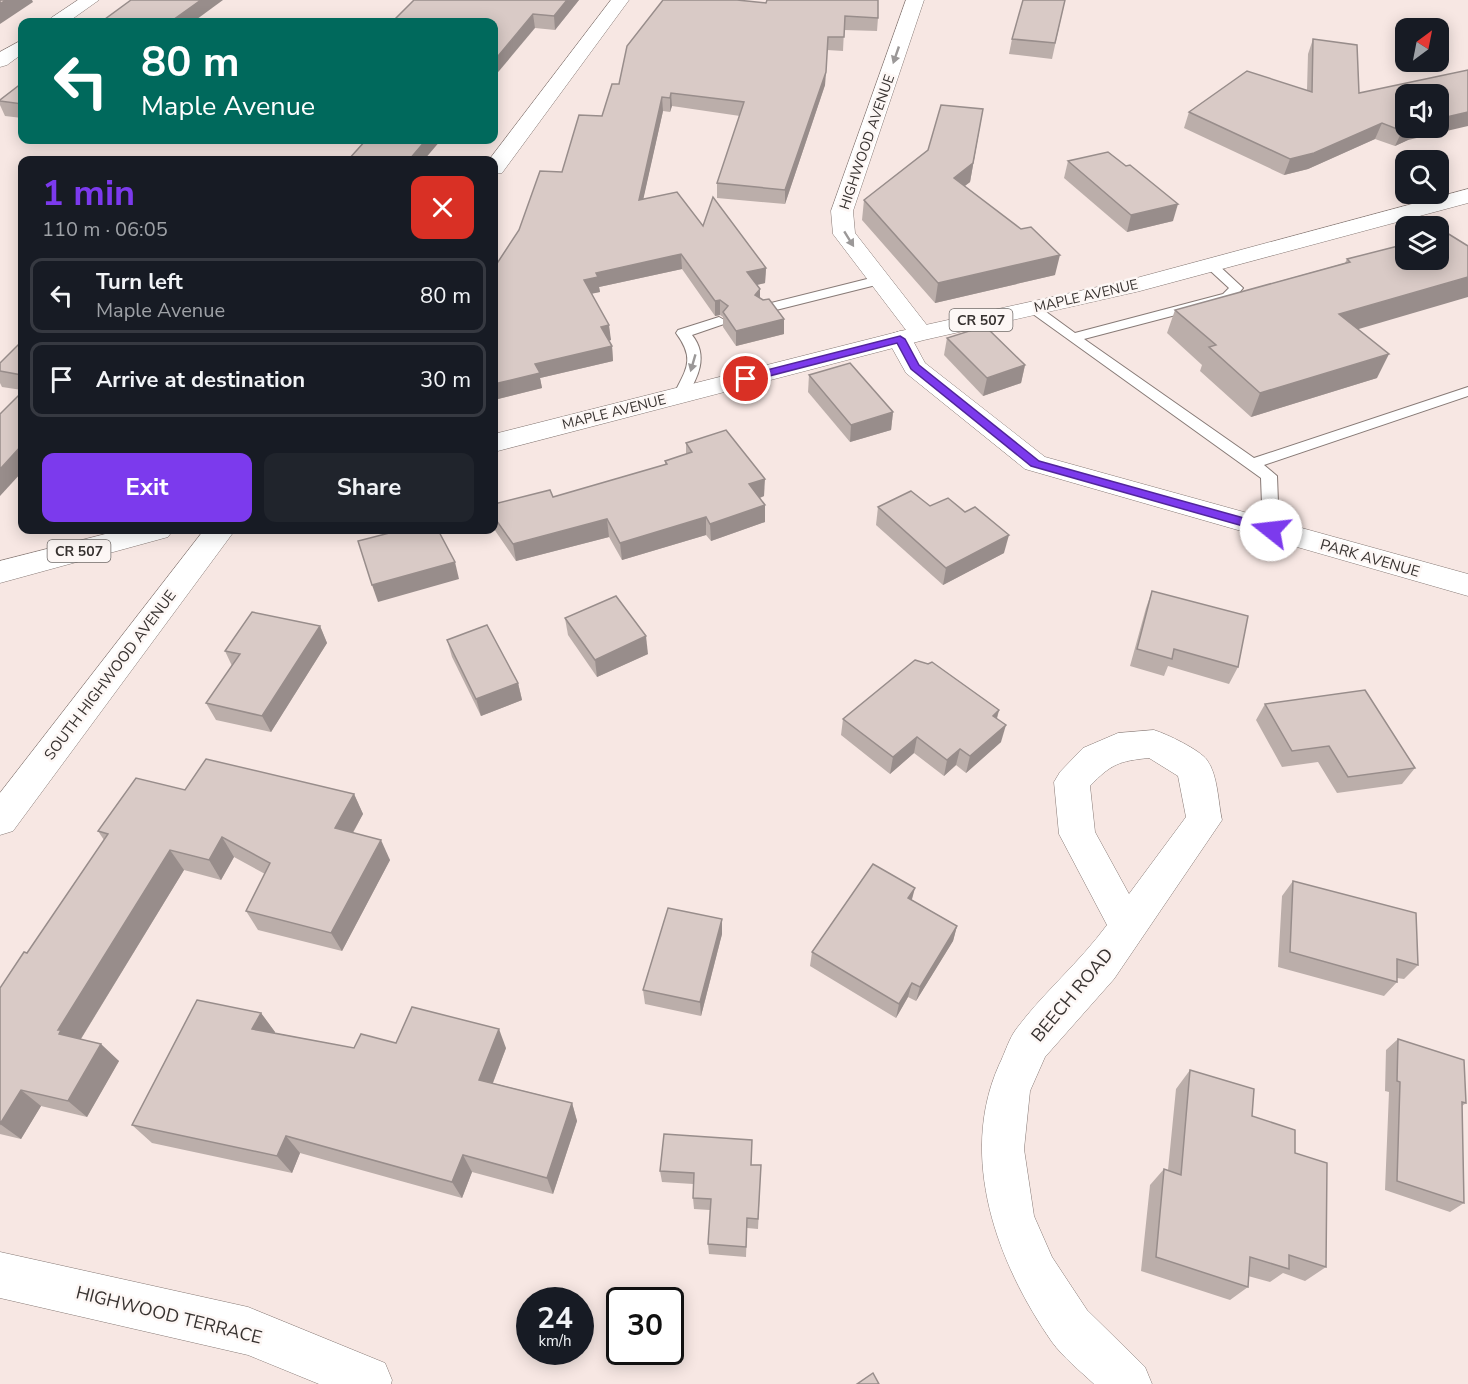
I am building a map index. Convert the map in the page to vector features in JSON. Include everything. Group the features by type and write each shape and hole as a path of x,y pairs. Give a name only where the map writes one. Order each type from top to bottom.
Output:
{"street":[{"path":"63,18 90,0"},
{"path":"498,163 620,0"},
{"name":"HIGHWOOD AVENUE","path":"911,336 879,280 844,234 842,211 915,0"},
{"path":"0,42 18,44"},
{"path":"0,62 18,48"},
{"name":"MAPLE AVENUE","path":"498,442 911,336 1033,309 1210,265 1468,196"},
{"name":"PARK AVENUE","path":"911,336 915,367 1035,463 1468,585"},
{"name":"CR 507","path":"0,572 143,534"},
{"name":"SOUTH HIGHWOOD AVENUE","path":"0,820 217,534"},
{"name":"BEECH ROAD","path":"1127,926 1077,834 1072,782 1095,758 1118,747 1154,744 1194,768 1204,820 1100,966 1030,1043 1009,1091 1002,1149 1012,1217 1036,1273 1070,1327 1128,1384"},
{"name":"HIGHWOOD TERRACE","path":"0,1275 248,1331 368,1380"}],"lane":[{"path":"1074,337 1228,297 1236,288 1210,265"},
{"path":"764,309 879,280"},
{"path":"1033,309 1269,476 1271,530"},
{"path":"680,396 697,358 694,345 683,333 719,321"},
{"path":"1252,464 1468,391"}],"building":[{"path":"131,0 201,0 176,18 106,18"},
{"path":"414,0 567,0 554,16 533,14 498,56 498,18 396,18"},
{"path":"663,0 737,0 766,3 767,0 878,0 878,18 845,16 844,37 828,37 826,72 785,190 717,183 744,102 671,93 670,98 662,97 639,200 677,192 703,226 713,197 766,268 747,272 760,289 755,295 763,300 769,299 784,319 736,331 723,312 728,306 720,300 715,301 681,254 596,273 598,277 584,280 609,325 601,327 612,346 535,364 540,373 498,383 498,262 519,230 540,171 562,172 579,115 602,116 612,84 619,84 627,46"},
{"path":"1023,0 1065,0 1055,43 1012,39"},
{"path":"1313,39 1357,45 1359,93 1395,85 1395,128 1382,123 1314,153 1290,159 1189,112 1247,71 1312,92"},
{"path":"1468,70 1468,112 1449,116 1449,84 1402,84"},
{"path":"18,86 18,103 0,100"},
{"path":"941,105 983,109 973,163 954,178 1021,229 1031,227 1060,255 938,283 864,200 928,150"},
{"path":"362,144 423,144 412,156 352,156"},
{"path":"1108,152 1126,166 1130,165 1178,204 1131,215 1068,161"},
{"path":"1449,234 1468,246 1468,277 1339,314 1389,354 1260,393 1209,347 1216,345 1175,310 1350,262 1347,259 1395,247 1395,270 1449,270"},
{"path":"985,326 1025,365 987,378 947,338"},
{"path":"18,345 18,374 0,371 0,363"},
{"path":"850,363 893,412 851,425 809,375"},
{"path":"18,396 18,449 0,469 0,414"},
{"path":"726,430 765,479 749,484 765,505 710,524 706,517 620,543 607,519 513,544 498,523 498,503 550,490 553,497 667,464 665,461 692,452 686,443"},
{"path":"911,491 930,506 948,498 965,512 975,507 1009,535 946,568 878,507"},
{"path":"385,534 440,534 455,562 372,585 358,541"},
{"path":"1152,591 1248,616 1238,667 1174,649 1172,659 1137,649"},
{"path":"616,596 646,636 595,660 565,618"},
{"path":"252,612 320,626 262,716 206,703 240,654 225,651"},
{"path":"487,625 518,683 476,699 447,640"},
{"path":"915,660 928,664 932,662 999,710 993,716 1006,725 970,756 960,749 947,760 917,737 893,757 843,719"},
{"path":"1365,690 1415,768 1348,777 1329,746 1292,751 1265,704"},
{"path":"206,759 354,794 335,828 381,840 331,933 246,911 270,863 222,837 209,860 170,850 58,1030 61,1030 59,1034 101,1044 68,1101 21,1090 0,1124 0,988 24,952 27,953 108,834 98,831 136,778 185,790"},
{"path":"873,864 915,888 908,898 957,926 920,987 912,983 899,1004 812,952"},
{"path":"1293,881 1416,913 1418,965 1397,959 1397,982 1290,952"},
{"path":"668,908 722,919 700,1002 643,990"},
{"path":"197,1000 261,1013 252,1029 354,1048 361,1034 396,1043 412,1007 499,1029 479,1080 572,1103 547,1178 463,1155 452,1182 286,1136 277,1156 132,1125"},
{"path":"1398,1039 1464,1060 1466,1103 1462,1102 1464,1203 1397,1181 1400,1082 1397,1081"},
{"path":"1190,1070 1254,1089 1252,1116 1295,1130 1295,1153 1327,1163 1326,1267 1289,1255 1289,1269 1250,1257 1248,1287 1156,1257 1164,1169 1181,1175"},
{"path":"664,1134 752,1140 751,1165 761,1165 758,1219 747,1218 746,1247 708,1244 711,1199 693,1198 694,1173 660,1171"},
{"path":"873,1373 879,1384 857,1384"}],"route":[{"path":"746,379 900,339 915,367 1035,463 1271,530"}]}
